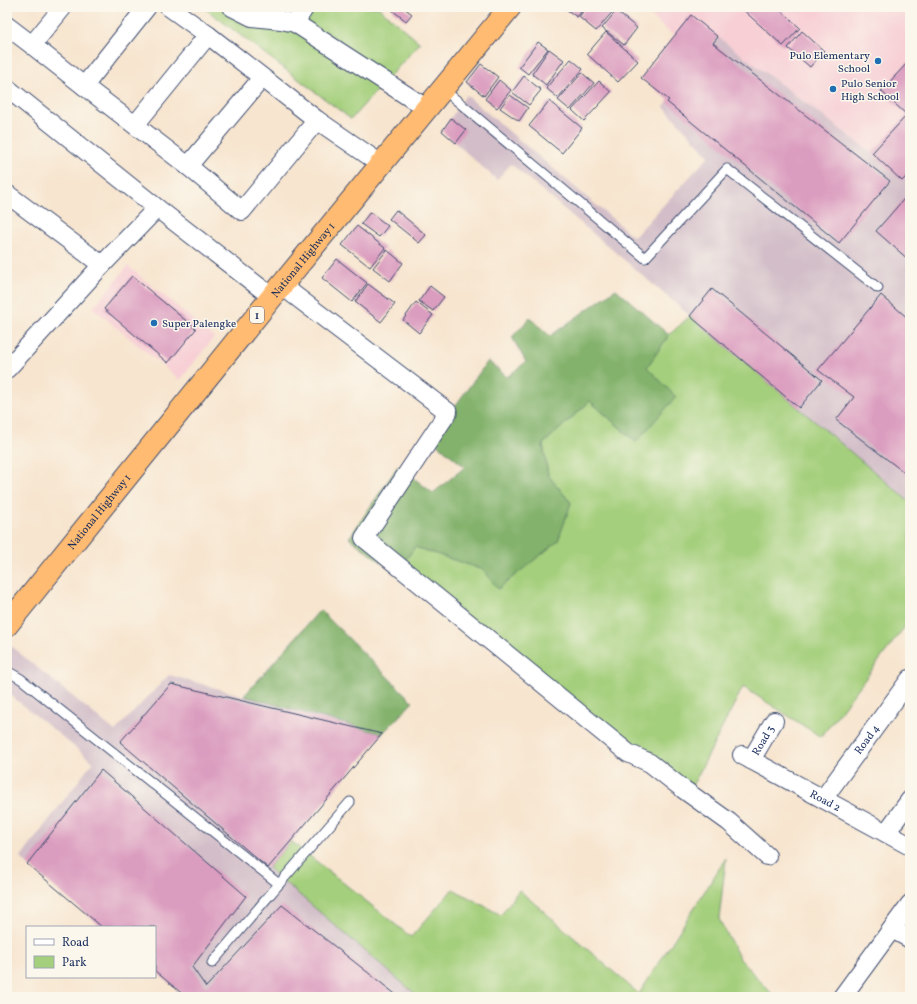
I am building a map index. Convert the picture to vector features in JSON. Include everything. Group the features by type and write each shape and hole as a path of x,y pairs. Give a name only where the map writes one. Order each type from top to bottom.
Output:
{"highway":[{"name":"National Highway 1","path":"7,625 276,291 510,7"}],"street":[{"path":"32,45 63,7"},
{"path":"84,86 147,7"},
{"path":"169,7 208,35 317,120 381,164"},
{"path":"232,7 252,17 295,23 426,108"},
{"path":"295,23 305,7"},
{"path":"7,26 188,166 242,211 317,120"},
{"path":"134,125 208,35"},
{"path":"188,166 262,78"},
{"path":"7,88 156,208 448,412 364,538 628,753 650,763 729,822 767,856"},
{"path":"10,204 102,265"},
{"path":"7,369 156,208"},
{"name":"Road 4","path":"823,799 910,679"},
{"name":"Road 3","path":"746,757 774,721"},
{"name":"Road 2","path":"746,757 910,846"},
{"path":"886,833 910,800"},
{"path":"842,997 910,904"},
{"path":"892,929 910,939"}],"lane":[{"path":"443,89 645,258 727,169 878,288"},
{"path":"7,670 21,679 279,884"},
{"path":"212,963 350,802"}],"shaded area":[{"name":"Pulo Senior High School","path":"640,7 910,7 910,172 902,181 872,153 718,37 669,100 641,78 674,36"},
{"path":"718,37 872,153 902,181 910,172 910,502 511,164 497,180 442,131 466,95 634,237 709,156 664,107"},
{"name":"Super Palengke","path":"128,266 214,337 180,380 93,308"},
{"path":"7,643 115,731 169,675 382,734 269,868 419,997 186,997 156,972 156,926 101,926 20,858 93,762 7,692"}],"green space":[{"path":"203,7 378,7 420,43 351,119"},
{"path":"616,289 669,335 647,367 676,397 636,442 590,401 543,444 548,475 571,503 558,541 498,589 484,570 415,547 396,573 349,538 398,466 433,493 465,467 431,439 488,361 507,377 526,362 512,337 530,318 550,336"},
{"path":"690,316 910,502 910,620 821,737 743,687 696,779 686,795 396,573 415,547 484,570 571,503 548,475 543,444 590,401 636,442 647,367 669,335"},
{"path":"320,610 413,702 382,734 244,696"},
{"path":"291,841 411,937 453,889 501,915 519,890 639,994 726,858 719,919 740,959 773,995 771,997 419,997 268,868"}],"building":[{"path":"394,7 403,7 412,14 406,21 392,10"},
{"path":"563,7 585,7 577,17"},
{"path":"586,7 612,7 615,9 596,31 579,17"},
{"path":"740,7 777,7 800,28 783,46"},
{"path":"616,11 637,28 624,45 602,28"},
{"path":"691,15 718,37 713,43 890,181 839,243 667,102 669,100 641,78"},
{"path":"802,31 824,51 810,67 788,48"},
{"path":"606,32 638,61 618,82 587,54"},
{"path":"538,42 548,49 528,74 519,67"},
{"path":"549,49 564,60 546,85 532,74"},
{"path":"571,59 583,69 558,98 546,88"},
{"path":"910,60 910,173 902,181 872,153 907,115 881,91"},
{"path":"481,64 498,77 484,96 467,82"},
{"path":"582,73 594,83 570,110 558,100"},
{"path":"524,76 541,90 529,105 512,92"},
{"path":"499,80 511,90 497,108 485,99"},
{"path":"599,81 611,92 584,121 572,110"},
{"path":"510,95 528,108 519,121 500,108"},
{"path":"549,101 582,128 562,153 529,126"},
{"path":"451,118 466,130 456,143 442,131"},
{"path":"910,192 910,261 876,231"},
{"path":"396,210 426,235 419,243 389,219"},
{"path":"370,212 388,226 379,237 361,224"},
{"path":"357,226 385,248 370,267 342,245"},
{"path":"387,250 403,263 390,281 373,268"},
{"path":"337,259 367,283 352,302 322,278"},
{"path":"132,276 196,329 168,363 104,309"},
{"path":"368,284 395,304 381,322 355,302"},
{"path":"430,286 444,297 433,311 419,301"},
{"path":"712,289 822,380 799,408 690,316"},
{"path":"881,295 910,320 910,477 836,420 854,397 818,370"},
{"path":"416,302 433,315 419,333 403,320"},
{"path":"171,684 382,734 268,868 120,742"},
{"path":"101,770 246,896 192,967 206,987 282,905 399,997 186,997 156,972 156,926 101,926 27,864"}],"place":[{"name":"Pulo Elementary School","path":"878,61"},
{"name":"Pulo Senior High School","path":"833,89"},
{"name":"Super Palengke","path":"154,323"}]}
